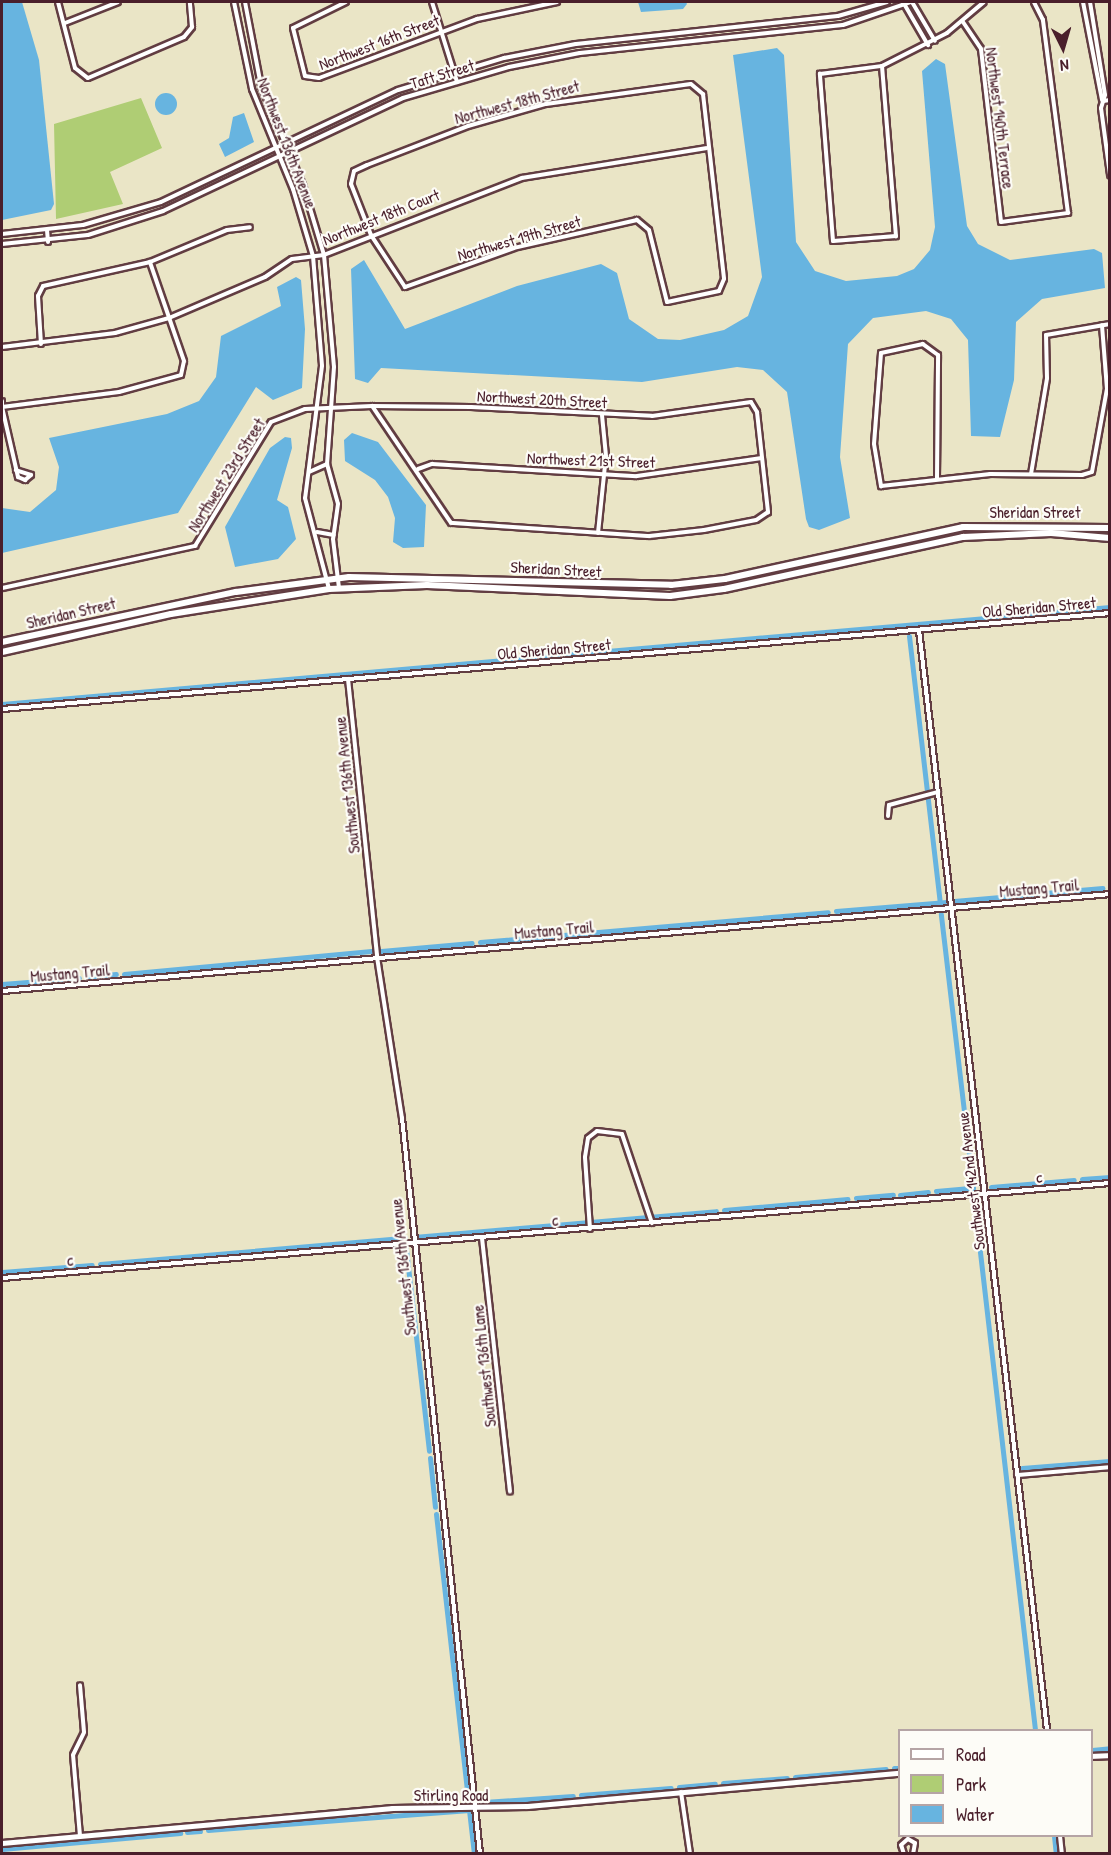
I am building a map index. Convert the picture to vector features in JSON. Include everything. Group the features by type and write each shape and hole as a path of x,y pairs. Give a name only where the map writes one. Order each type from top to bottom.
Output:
{"main road":[{"name":"Sheridan Street","path":"2,642 236,592 327,579 427,575 623,586 690,584 963,527 1110,528"},
{"name":"Sheridan Street","path":"2,652 204,608 329,589 427,585 670,596 724,589 963,537 1051,533 1110,538"}],"street":[{"path":"58,2 82,76 142,58 191,32 190,2"},
{"path":"65,23 118,2"},
{"name":"Northwest 136th Avenue","path":"234,2 249,80 280,156 313,256 322,345 317,409 305,498 316,532 329,589"},
{"name":"Northwest 136th Avenue","path":"244,2 261,86 288,152 324,255 334,367 327,464 338,504 334,535 339,588"},
{"name":"Northwest 16th Street","path":"346,2 293,28 302,72 313,79 441,31 557,2"},
{"path":"432,2 457,82"},
{"name":"Taft Street","path":"2,234 47,230 134,211 200,185 398,90 454,73 576,44 838,16 887,2"},
{"path":"912,2 934,41"},
{"name":"Taft Street","path":"2,244 48,242 138,220 204,194 403,98 457,82 580,53 843,25 912,2"},
{"path":"882,66 896,236 833,241 820,74 882,66 928,45 963,22 984,2"},
{"name":"Northwest 140th Terrace","path":"963,22 981,50 1001,222 1068,213 1043,20 1034,2"},
{"path":"1083,2 1103,101"},
{"path":"1090,2 1110,175"},
{"path":"904,3 928,45"},
{"name":"Northwest 18th Street","path":"371,235 351,178 422,142 546,104 642,88 699,87 708,148"},
{"path":"1103,101 1110,100"},
{"name":"Northwest 18th Court","path":"2,346 41,344 169,318 265,277 292,259 324,255 522,178 708,148"},
{"name":"Northwest 19th Street","path":"371,235 405,287 514,248 643,221 667,302 724,286 708,148"},
{"path":"200,185 204,194"},
{"path":"134,211 138,220"},
{"path":"41,344 40,290 51,283 150,262 227,230 249,227"},
{"path":"47,230 48,242"},
{"path":"2,407 119,392 181,375 185,367 150,262"},
{"path":"1031,474 1047,378 1046,335 1110,324"},
{"path":"937,479 933,437 940,386 932,348 923,344 881,353 874,444 881,486 937,479 1092,472 1107,388 1102,325"},
{"path":"2,401 16,470"},
{"name":"Northwest 20th Street","path":"330,408 372,405 652,416 751,402 762,458"},
{"path":"372,405 418,469 451,523 598,533 704,530 756,520 768,512 762,458"},
{"name":"Northwest 23rd Street","path":"2,588 195,546 271,422 287,413 330,408"},
{"path":"598,533 604,474 603,415"},
{"name":"Northwest 21st Street","path":"418,469 432,464 604,474 672,474 762,458"},
{"path":"309,472 327,464"},
{"path":"316,532 334,535"},
{"name":"Old Sheridan Street","path":"2,709 1110,613"},
{"name":"Southwest 142nd Avenue","path":"919,630 1047,1729"},
{"name":"Southwest 136th Avenue","path":"348,679 377,957 402,1118 411,1244 480,1854"},
{"path":"888,816 889,805 938,792"},
{"name":"Mustang Trail","path":"2,991 1110,894"},
{"path":"590,1226 588,1138 612,1129 622,1134 629,1148 651,1222"},
{"name":"c","path":"2,1278 1110,1183"},
{"name":"Southwest 136th Lane","path":"482,1238 510,1491"},
{"path":"1017,1475 1110,1467"},
{"path":"80,1685 84,1732 73,1755 80,1836"},
{"path":"1093,1756 1110,1755"},
{"name":"Stirling Road","path":"2,1843 392,1808 474,1806 681,1792 898,1773"},
{"path":"681,1792 690,1854"},
{"path":"904,1854 901,1845 908,1837 915,1843 912,1854"},
{"path":"1060,1837 1062,1854"}],"green space":[{"path":"141,98 162,148 110,172 123,204 56,219 54,124"}],"water":[{"path":"2,2 22,2 39,60 54,204 51,210 2,220"},
{"path":"638,2 686,2 687,4 683,9 641,12"},
{"path":"777,48 784,55 796,242 815,271 846,281 897,276 914,269 930,250 935,227 922,71 936,59 945,64 967,226 978,244 1010,260 1094,249 1102,253 1105,288 1042,299 1016,322 1014,380 1000,437 971,436 968,340 951,319 926,311 873,318 848,344 840,457 850,518 819,530 809,527 806,519 787,392 763,370 737,367 642,382 381,368 368,383 355,379 351,269 364,260 405,329 517,286 601,264 617,273 629,319 658,339 680,340 724,330 748,316 762,277 733,55"},
{"path":"166,93 174,96 177,104 174,112 166,115 158,112 155,104 158,96"},
{"path":"244,113 254,142 225,157 219,144 229,138 233,117"},
{"path":"296,277 301,280 305,329 302,388 273,400 256,387 178,513 2,553 2,508 30,512 56,490 59,467 49,438 167,414 199,401 216,377 221,336 281,306 277,287"},
{"path":"352,433 378,442 426,505 424,547 403,548 393,542 395,518 388,497 375,480 345,461 344,440"},
{"path":"285,437 291,438 292,448 277,500 288,507 296,539 278,559 235,567 225,527 270,448"}],"waterway":[{"path":"2,704 1110,607"},
{"path":"909,636 940,905"},
{"path":"954,901 1102,888"},
{"path":"836,911 947,902"},
{"path":"480,942 828,912"},
{"path":"936,1191 973,1188 941,914"},
{"path":"381,951 472,943"},
{"path":"124,974 374,951"},
{"path":"87,977 116,974"},
{"path":"2,984 79,978"},
{"path":"1082,1179 1110,1177"},
{"path":"991,1187 1074,1180"},
{"path":"900,1195 928,1192"},
{"path":"856,1198 893,1195"},
{"path":"724,1210 848,1199"},
{"path":"974,1200 1035,1729"},
{"path":"414,1237 716,1211"},
{"path":"100,1264 405,1238"},
{"path":"406,1249 429,1451"},
{"path":"2,1272 92,1265"},
{"path":"430,1458 435,1507"},
{"path":"1022,1468 1110,1461"},
{"path":"436,1514 468,1798"},
{"path":"1093,1750 1110,1748"},
{"path":"795,1777 886,1769"},
{"path":"723,1783 787,1778"},
{"path":"679,1787 715,1784"},
{"path":"581,1795 671,1788"},
{"path":"484,1802 573,1796"},
{"path":"208,1830 469,1810 474,1854"},
{"path":"187,1832 200,1831"},
{"path":"2,1849 180,1833"},
{"path":"1054,1837 1056,1854"}]}
